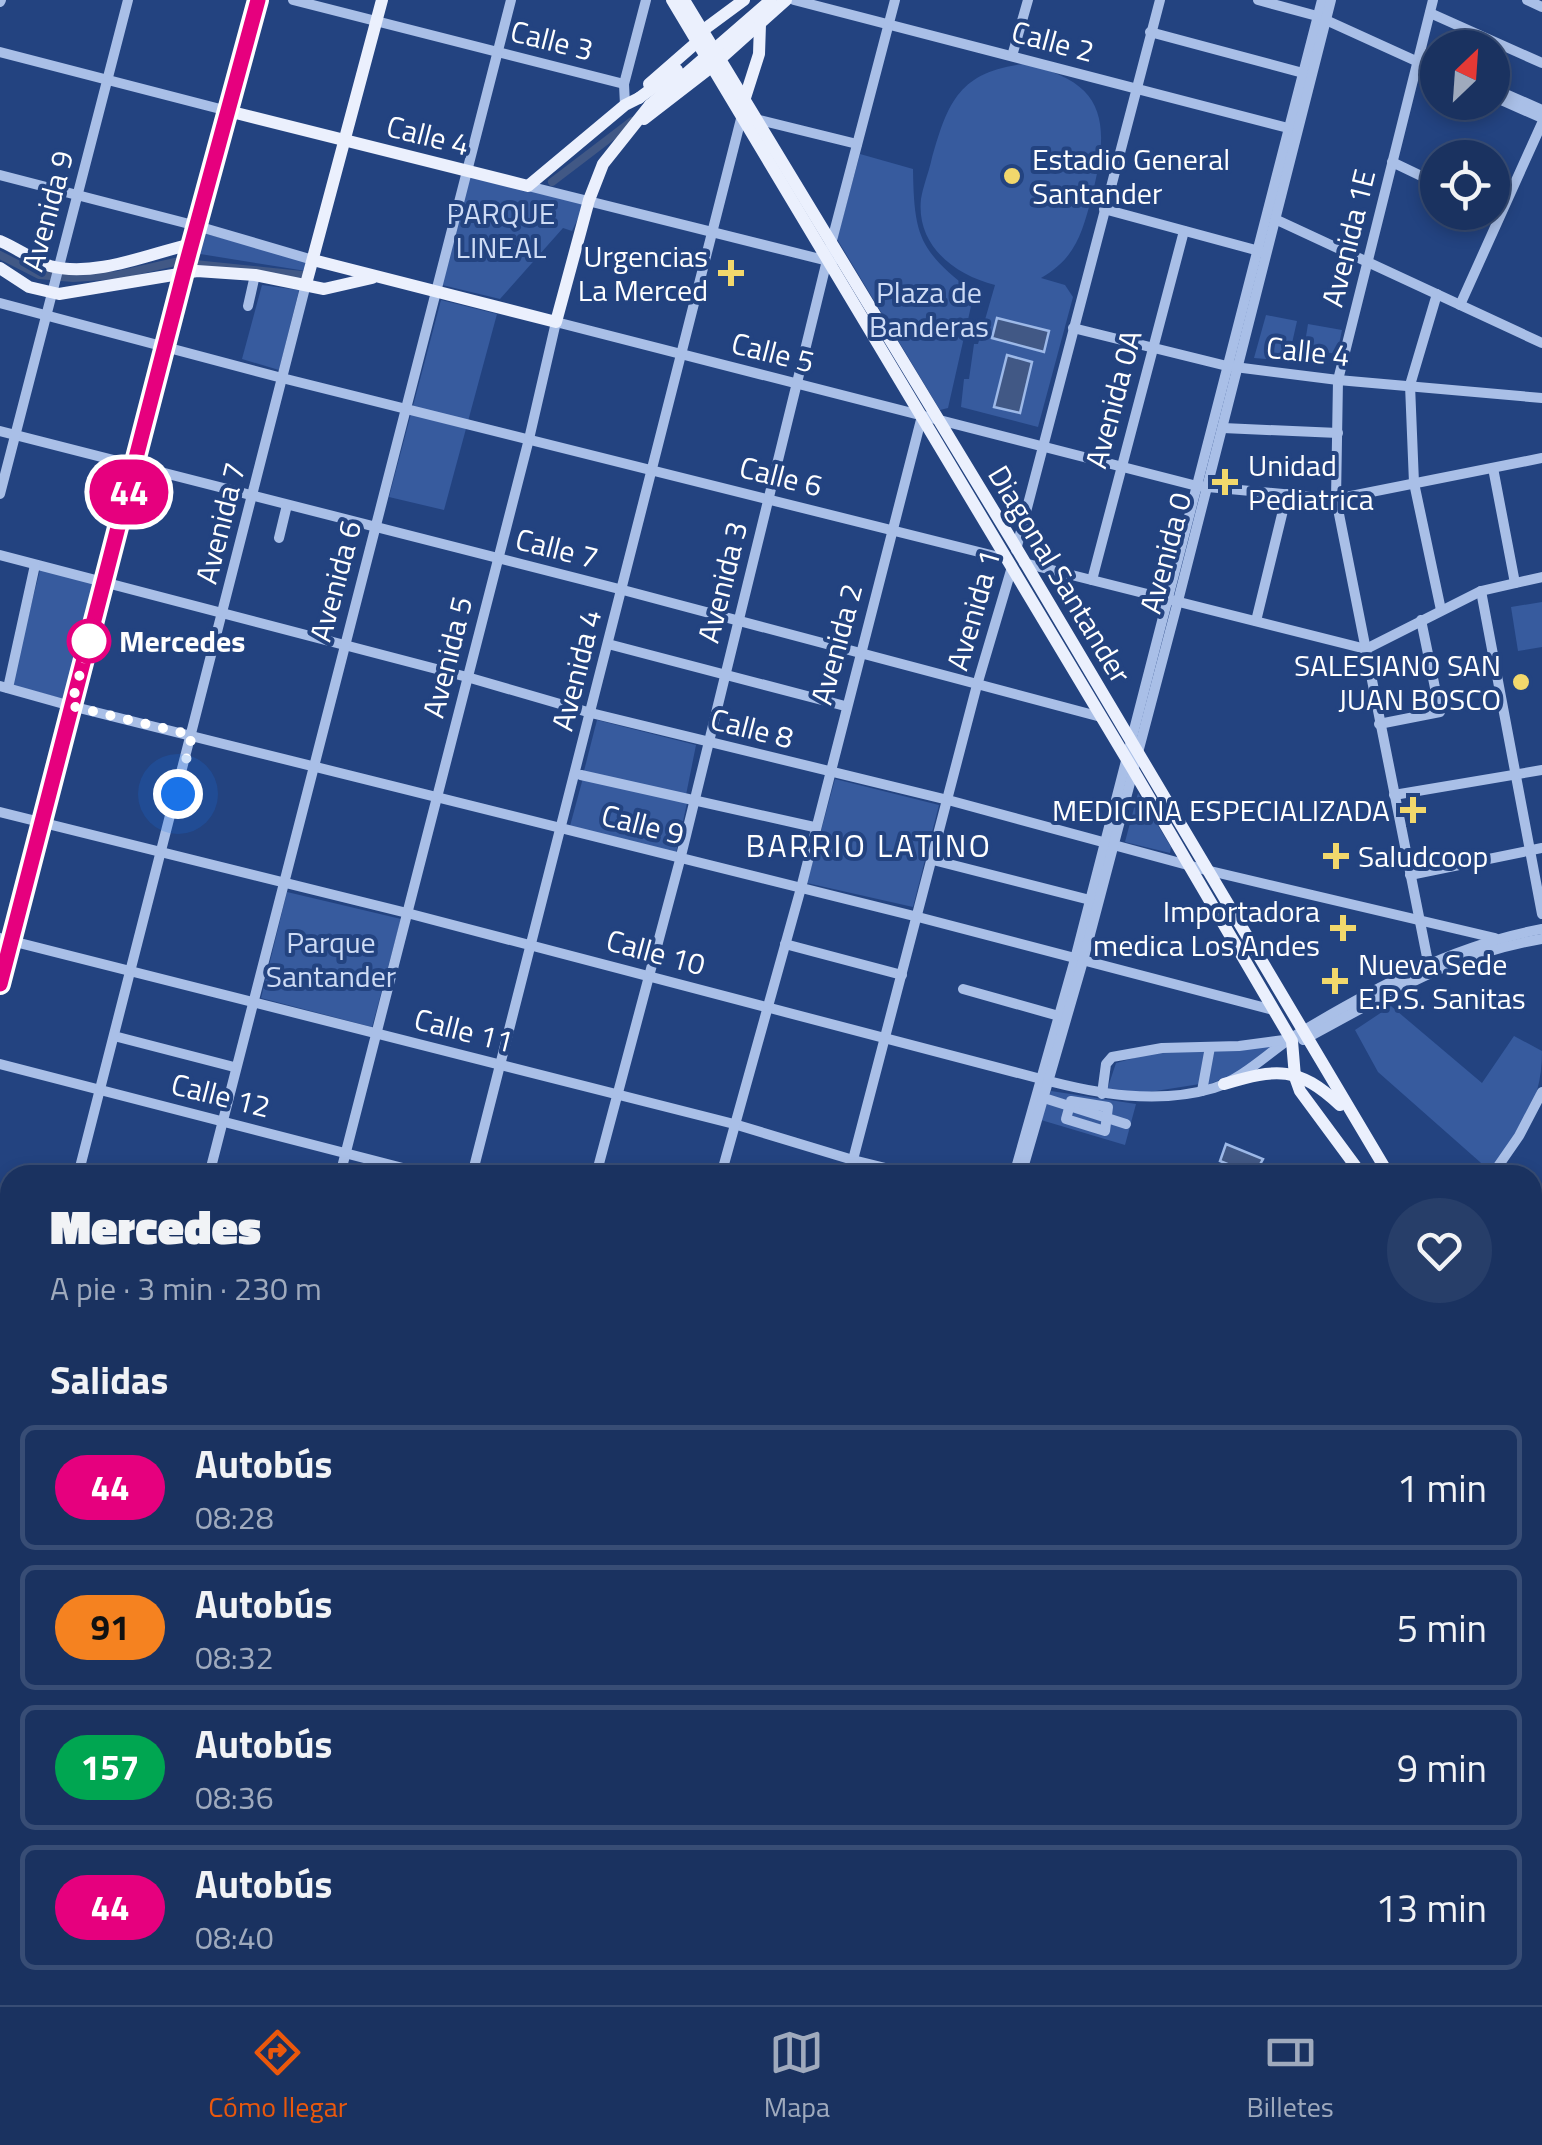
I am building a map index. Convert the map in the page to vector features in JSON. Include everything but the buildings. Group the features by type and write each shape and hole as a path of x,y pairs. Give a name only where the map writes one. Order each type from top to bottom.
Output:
{"main road":[{"path":"187,260 258,0"},
{"name":"Avenida 7","path":"306,284 382,0"},
{"name":"Diagonal Santander","path":"672,0 699,37 922,416 1206,870 1298,1039"},
{"name":"Diagonal Santander","path":"684,0 699,37"},
{"path":"528,186 744,0"},
{"path":"634,127 645,102 758,0"},
{"path":"625,105 645,102 772,0"},
{"path":"634,127 715,64 786,0"},
{"path":"744,101 759,54 760,24"},
{"name":"Diagonal Santander","path":"715,64 744,101 748,119 831,244 938,420 1101,718 1132,756 1188,865 1273,1010 1298,1039 1383,1165"},
{"name":"Calle 4","path":"228,110 528,186"},
{"name":"Avenida 5","path":"556,322 589,200 608,154 634,127"},
{"path":"0,241 36,260 55,280 87,292 187,260"},
{"path":"0,268 29,288 100,266 187,260 223,271 324,289 374,277"},
{"name":"Calle 5","path":"312,260 556,322"},
{"path":"1298,1039 1294,1074 1303,1097 1356,1165"},
{"path":"1224,1084 1270,1072 1294,1074 1322,1089 1353,1117"}],"street":[{"name":"Avenida 9","path":"0,494 128,0"},
{"name":"Calle 3","path":"293,0 624,84"},
{"name":"Avenida 6","path":"211,1165 511,0"},
{"path":"625,105 624,84 646,0"},
{"name":"Calle 2","path":"794,0 1294,129"},
{"name":"Avenida 3","path":"599,1165 680,860 895,0"},
{"path":"1012,56 1028,0"},
{"name":"Avenida 1","path":"852,1165 1160,0"},
{"path":"1258,0 1324,17 1419,59"},
{"name":"Avenida 0","path":"1021,1165 1044,1098 1059,1016 1079,960 1090,900 1132,756 1324,17 1322,0"},
{"name":"Avenida 0","path":"1263,252 1277,220 1303,73 1331,0"},
{"name":"Avenida 1E","path":"1428,962 1336,499 1338,380 1433,0"},
{"path":"1527,0 1542,7"},
{"path":"1430,12 1542,63"},
{"path":"1150,32 1303,73"},
{"name":"Calle 4","path":"0,52 228,110"},
{"path":"1510,96 1542,110"},
{"path":"1510,105 1542,121 1510,185"},
{"path":"748,119 857,144"},
{"name":"Avenida 4","path":"475,1165 711,231 748,119"},
{"path":"1392,162 1420,175"},
{"name":"Calle 5","path":"0,175 312,260"},
{"name":"Calle 4","path":"528,186 844,265"},
{"path":"1104,210 1263,252"},
{"path":"1277,220 1542,343"},
{"path":"1460,305 1490,230"},
{"name":"Avenida 0A","path":"1092,580 1184,231"},
{"path":"0,984 5,940 42,822 187,260"},
{"path":"248,306 256,275"},
{"name":"Avenida 7","path":"81,1165 306,284"},
{"path":"1437,294 1410,385 1414,483 1441,610"},
{"name":"Calle 6","path":"0,304 1366,649"},
{"name":"Calle 5","path":"556,322 1202,487 1336,499 1542,458"},
{"name":"Avenida 5","path":"342,1165 556,322"},
{"name":"Calle 4","path":"1074,328 1233,367 1542,398"},
{"name":"Avenida 0","path":"1202,487 1223,428 1233,367"},
{"name":"Avenida 2","path":"724,1165 801,888 922,416"},
{"path":"1223,428 1338,434"},
{"name":"Calle 7","path":"0,432 623,590 1101,718"},
{"path":"1494,468 1515,582"},
{"path":"1256,621 1287,494"},
{"path":"279,538 287,505"},
{"name":"Calle 8","path":"0,556 591,714 948,800 1206,870 1496,938"},
{"path":"4,687 35,565"},
{"path":"1366,649 1481,591 1542,577"},
{"path":"1481,591 1516,775 1536,850 1542,914"},
{"path":"1379,724 1440,712 1421,620"},
{"path":"608,644 845,706"},
{"name":"Calle 9","path":"4,687 1273,1010"},
{"path":"1394,795 1542,770"},
{"path":"582,774 814,827"},
{"name":"Calle 10","path":"0,812 286,882 1102,1094 1142,1096 1202,1091 1224,1084 1298,1039"},
{"name":"Avenida 0","path":"1021,1165 1108,842"},
{"path":"1410,875 1536,850"},
{"path":"933,860 1090,900"},
{"path":"1298,1039 1428,962 1496,938 1542,929"},
{"path":"1102,1094 1106,1064 1112,1057 1162,1048 1298,1039 1438,967 1492,948 1542,939"},
{"name":"Calle 11","path":"5,940 734,1124 873,1165"},
{"path":"785,944 902,975"},
{"path":"963,989 1059,1016"},
{"path":"114,1036 234,1067"},
{"path":"1202,1091 1210,1047"},
{"name":"Calle 12","path":"0,1064 393,1165"},
{"path":"1501,1165 1542,1092"},
{"path":"1044,1098 1069,1107"},
{"path":"1070,1100 1108,1106 1105,1130 1066,1119 1069,1107 1070,1100"},
{"path":"1107,1118 1126,1124"}],"green space":[{"name":"Estadio General Santander","path":"1023,64 1051,72 1087,94 1096,109 1101,147 1081,233 1062,262 1041,278 1065,285 1073,297 1038,427 961,407 964,379 969,379 974,344 978,344 995,285 966,274 941,256 925,231 921,216 922,194 937,141 959,94 983,75"},
{"name":"Plaza de Banderas","path":"860,154 913,169 915,212 924,241 942,266 974,293 948,408 940,410 837,239"},
{"name":"PARQUE LINEAL","path":"469,177 586,202 572,231 563,228 500,299 442,285"},
{"path":"199,232 307,261 306,271 194,253"},
{"path":"262,285 299,290 279,370 242,359"},
{"path":"441,300 497,314 444,510 389,497"},
{"path":"1266,315 1297,321 1288,361 1254,358"},
{"path":"1308,324 1342,330 1337,354 1304,349"},
{"path":"40,570 101,585 72,701 11,685"},
{"path":"1542,602 1542,647 1518,651 1511,607"},
{"path":"597,720 696,745 686,795 584,771"},
{"path":"583,778 687,803 676,853 570,826"},
{"path":"835,779 939,805 913,907 807,883"},
{"path":"1138,793 1171,847 1170,853 1125,842"},
{"name":"Parque Santander","path":"287,892 401,919 372,1027 261,998"},
{"path":"1391,1006 1482,1083 1514,1036 1542,1051 1538,1086 1528,1115 1493,1165 1483,1165 1378,1072 1355,1030"},
{"path":"1277,1045 1243,1071 1207,1085 1211,1050"},
{"path":"1163,1050 1208,1051 1200,1084 1143,1093 1107,1090 1116,1063"},
{"path":"1051,1091 1136,1104 1125,1145 1041,1120"}],"shaded area":[{"path":"997,318 1049,331 1044,352 992,338"},
{"path":"1007,355 1032,362 1020,413 994,407"},
{"path":"1226,1144 1263,1159 1260,1165 1230,1165 1220,1161"}],"waterway":[{"path":"552,182 632,121"},
{"path":"0,255 39,275 73,278 118,275 175,262 302,275"}],"bus line":[{"name":"44","path":"0,984 258,0"}],"place":[{"name":"Estadio General Santander","path":"1012,176"},
{"name":"Urgencias La Merced","path":"731,273"},
{"name":"Unidad Pediatrica","path":"1225,482"},
{"name":"Mercedes","path":"89,641"},
{"name":"SALESIANO SAN JUAN BOSCO","path":"1521,682"},
{"name":"MEDICINA ESPECIALIZADA","path":"1413,810"},
{"name":"Saludcoop","path":"1336,856"},
{"name":"Importadora medica Los Andes","path":"1343,928"},
{"name":"Nueva Sede E.P.S. Sanitas","path":"1335,981"}],"district":[{"name":"BARRIO LATINO","path":"869,845"}],"route":[{"path":"89,641 71,706 192,735 178,794"}]}
